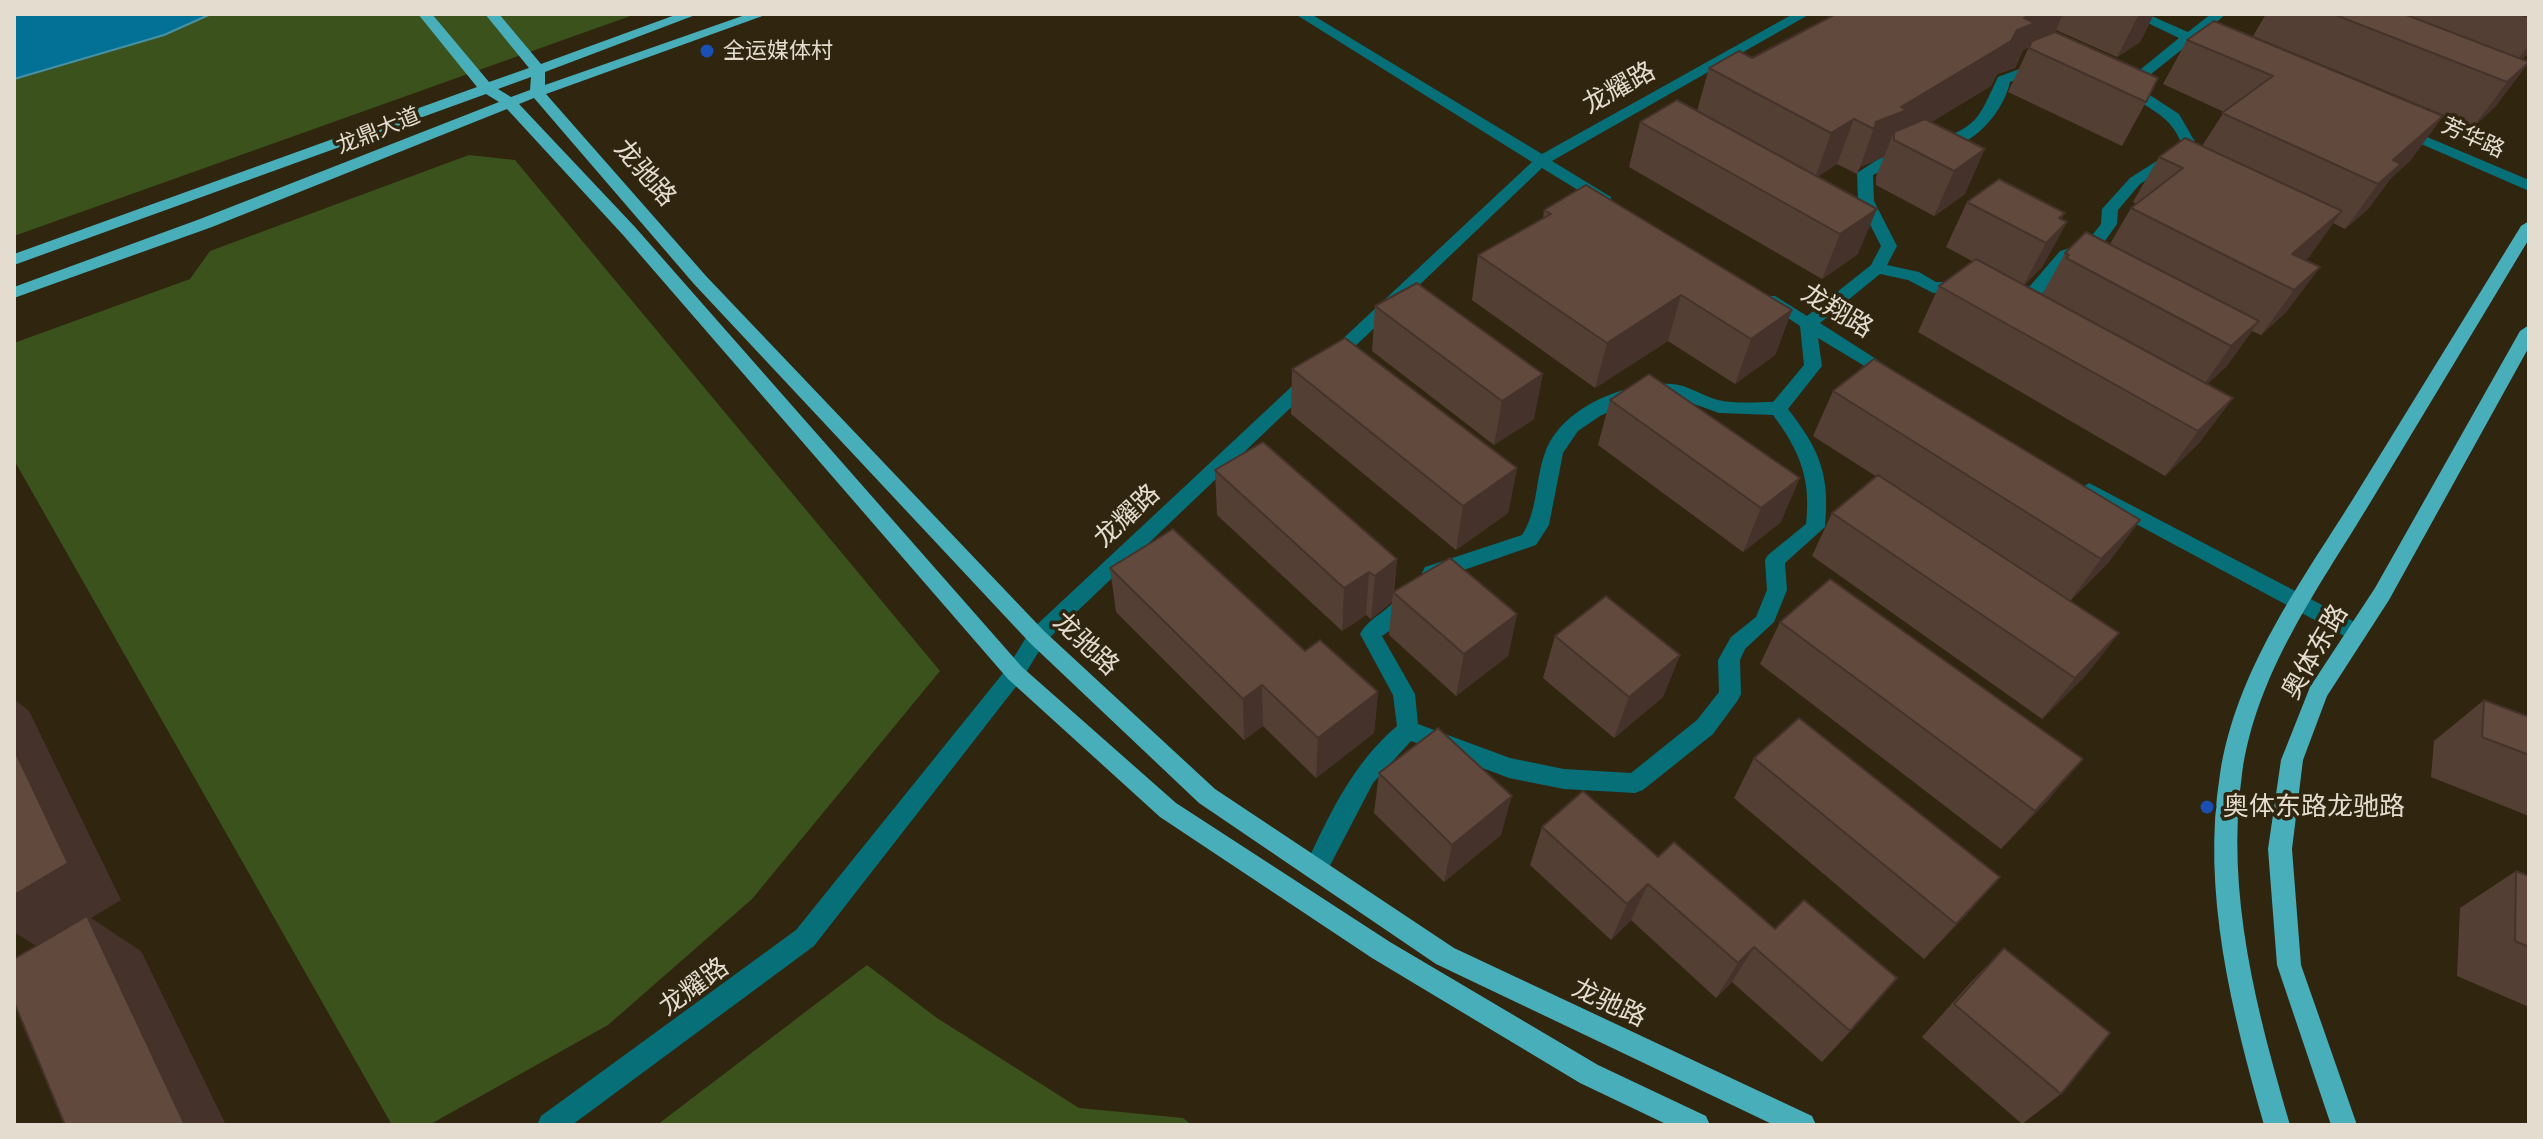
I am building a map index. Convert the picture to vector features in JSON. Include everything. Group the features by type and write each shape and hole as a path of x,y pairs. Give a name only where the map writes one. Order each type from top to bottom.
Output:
{"main road":[{"name":"龙驰路","path":"425,14 485,87 510,103 629,231 1015,673 1168,810 1381,950 1589,1074 1697,1125"},
{"path":"492,14 538,69 537,92"},
{"name":"龙鼎大道","path":"14,260 691,14"},
{"name":"龙鼎大道","path":"14,293 206,223 537,92 761,14"},
{"name":"龙驰路","path":"537,92 700,280 1037,637 1207,796 1445,956 1803,1125"},
{"path":"2277,1125 2247,1024 2227,898 2227,801 2241,722 2265,665 2299,603 2529,226"},
{"name":"奥体东路","path":"2344,1125 2289,965 2280,849 2292,760 2318,693 2357,633 2529,331"}],"street":[{"path":"1302,14 1621,210"},
{"name":"龙耀路","path":"550,1125 805,938 1015,673 1037,637 1541,161 1803,14"},
{"path":"2136,14 2217,50"},
{"path":"2128,88 2219,14"},
{"path":"1778,409 1813,366 1808,324 1877,268 1889,246 1866,201 1865,173 1885,161 1955,139 1982,124 2000,99 2003,80 2040,66 2054,69"},
{"path":"1999,303 2010,308 2036,290 2066,255 2092,247 2109,224 2110,209 2135,181 2190,147 2184,128 2158,103 2128,88 2106,82"},
{"name":"芳华路","path":"2387,124 2529,186"},
{"path":"1877,268 1913,276 1933,288 1966,287 1977,292"},
{"name":"龙翔路","path":"1755,292 1904,382"},
{"path":"1673,390 1719,407 1778,409 1808,446 1818,474 1820,494 1815,527 1775,560 1777,590 1764,622 1738,643 1729,660 1730,694 1705,727 1635,783 1564,779 1509,768 1408,730 1404,694 1370,634 1400,613 1415,586 1434,572 1529,540 1539,525 1554,452 1572,426 1629,395 1673,390"},
{"path":"2067,479 2357,633"},
{"path":"1316,869 1362,779 1381,750 1408,730"}],"green space":[{"path":"14,14 636,14 14,236"},
{"path":"469,155 515,160 940,671 752,899 608,1025 429,1125 392,1125 14,460 14,343 190,279 210,251"},
{"path":"867,965 937,1018 1079,1108 1183,1118 1192,1125 657,1125"}],"water":[{"path":"14,14 211,14 164,35 14,79"}],"building":[{"path":"1836,14 2031,14 2024,18 2035,23 2017,30 2011,41 1901,107 1907,110 1876,122 1874,129 1854,119 1831,133 1709,68 1739,51 1752,58"},
{"path":"2333,14 2404,14 2529,62 2507,82"},
{"path":"2214,21 2443,116 2393,160 2401,164 2378,184 2222,113 2273,76 2187,40"},
{"path":"2055,32 2158,78 2146,102 2029,48 2032,41"},
{"path":"1677,100 1877,209 1840,234 1640,122"},
{"path":"1925,119 1985,149 1954,171 1894,140 1894,132"},
{"path":"2185,138 2342,211 2292,254 2320,267 2294,290 2131,208 2183,168 2159,157"},
{"path":"1999,179 2065,213 2059,218 2067,222 2046,243 1967,202"},
{"path":"1586,185 1792,310 1751,339 1681,295 1607,343 1478,255 1551,214 1544,210"},
{"path":"2086,232 2259,321 2231,346 2066,258 2069,255 2065,253"},
{"path":"1976,259 2233,398 2198,431 1939,286"},
{"path":"1417,283 1543,374 1502,401 1375,306"},
{"path":"1345,338 1517,468 1463,506 1292,369"},
{"path":"1874,359 2140,520 2101,559 1833,391"},
{"path":"1649,374 1800,478 1761,508 1610,400"},
{"path":"1263,442 1397,559 1375,576 1369,572 1344,588 1215,470"},
{"path":"1878,475 2119,633 2075,678 1832,513"},
{"path":"1173,529 1305,651 1320,640 1378,692 1318,738 1262,685 1243,699 1110,568"},
{"path":"1450,558 1517,614 1464,654 1393,592"},
{"path":"1830,579 2083,759 2035,811 1780,622"},
{"path":"1606,596 1680,655 1629,697 1555,636"},
{"path":"2484,700 2529,717 2529,755 2482,737"},
{"path":"1799,718 2000,877 1956,924 1754,758"},
{"path":"1438,728 1512,796 1452,845 1379,773"},
{"path":"14,749 68,863 14,895"},
{"path":"1583,791 1658,857 1674,842 1775,929 1804,900 1897,978 1850,1031 1754,947 1738,963 1648,884 1627,904 1542,827"},
{"path":"2516,871 2529,876 2529,947 2515,941"},
{"path":"87,916 185,1125 65,1125 14,1002 14,959"},
{"path":"2004,948 2110,1033 2061,1094 1954,1004"}],"place":[{"name":"全运媒体村","path":"707,51"},
{"name":"奥体东路龙驰路","path":"2207,807"}]}
